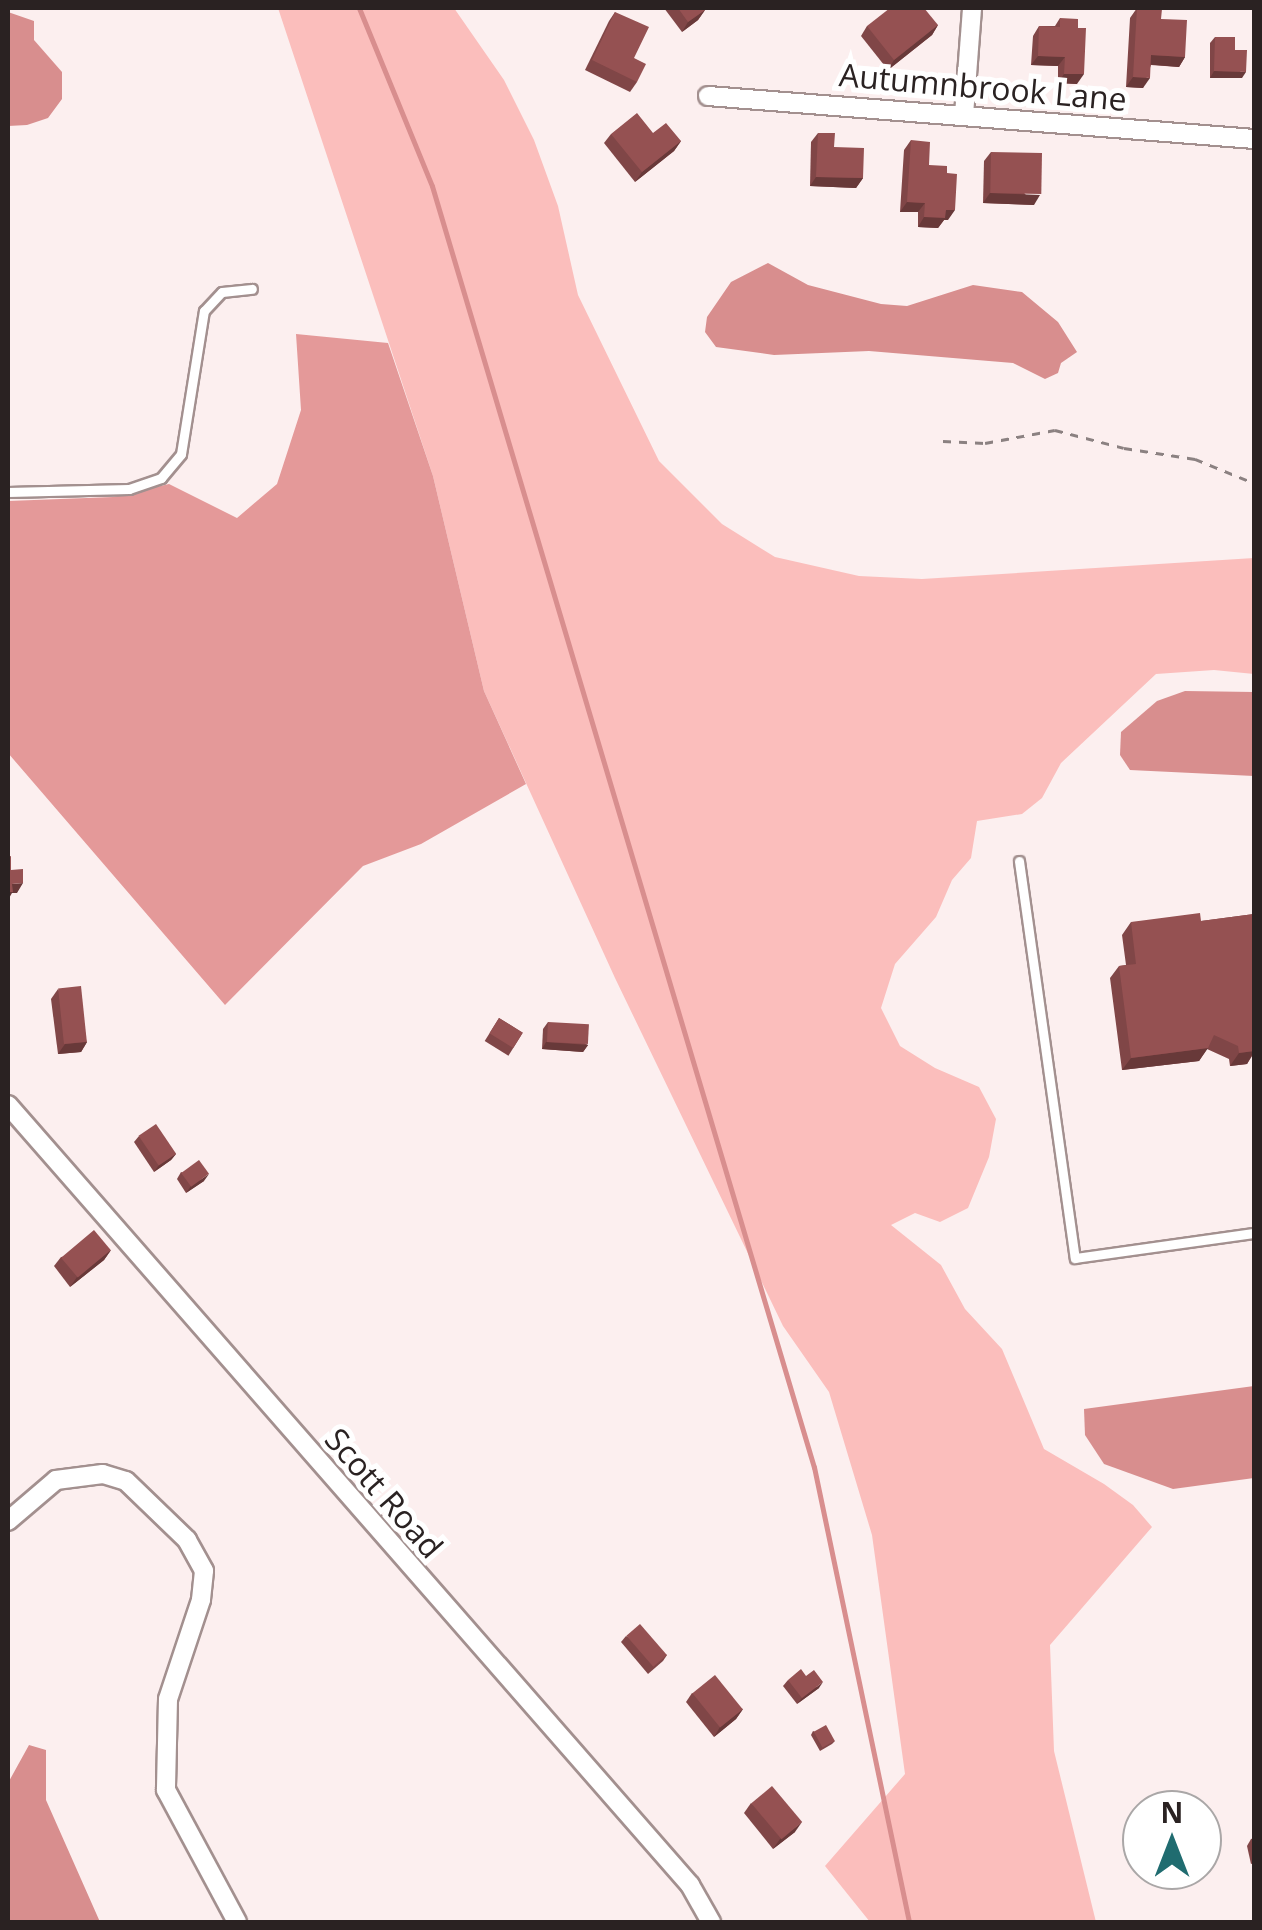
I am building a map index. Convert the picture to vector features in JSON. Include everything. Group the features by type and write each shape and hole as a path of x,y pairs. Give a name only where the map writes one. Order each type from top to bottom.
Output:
{"street":[{"path":"964,115 972,8"},
{"name":"Autumnbrook Lane","path":"708,96 1254,139"},
{"name":"Scott Road","path":"8,1105 690,1884 711,1922"},
{"path":"8,1521 56,1480 103,1474 126,1481 187,1540 204,1571 201,1600 168,1699 166,1790 237,1922"}],"lane":[{"path":"8,492 129,489 161,478 181,454 204,312 222,292 252,289"},
{"path":"1019,861 1075,1258 1254,1233"}],"path":[{"path":"943,440 985,444 1055,430 1124,448 1195,459 1254,483"}],"shaded area":[{"path":"278,8 454,8 504,80 534,140 558,206 578,295 659,461 722,524 775,557 859,576 922,579 1254,558 1254,674 1214,670 1156,674 1061,763 1042,798 1022,814 977,821 971,858 952,880 936,917 895,964 881,1008 900,1046 935,1068 979,1087 996,1119 989,1157 968,1208 940,1222 915,1213 891,1225 941,1265 965,1309 1002,1349 1044,1449 1104,1484 1133,1505 1152,1527 1050,1645 1054,1751 1096,1922 870,1922 825,1866 905,1774 872,1535 829,1392 783,1326 615,978 484,691 433,476"},
{"path":"8,12 34,21 34,40 62,72 62,99 48,118 27,125 8,126"},
{"path":"768,263 808,285 881,304 907,306 973,285 1022,292 1058,322 1077,352 1061,363 1058,373 1045,379 1013,363 869,351 774,355 716,347 705,332 707,317 731,282"},
{"path":"296,334 388,343 433,476 484,691 526,784 421,844 363,866 225,1005 8,753 8,501 113,497 169,484 237,518 277,484 301,410"},
{"path":"1185,691 1254,692 1254,776 1130,770 1120,755 1121,732 1157,701"},
{"path":"1254,1386 1254,1478 1173,1489 1104,1464 1085,1435 1084,1409"},
{"path":"29,1745 46,1750 46,1800 100,1922 8,1922 8,1783"}],"building":[{"path":"678,8 703,8 705,10 688,22"},
{"path":"890,8 924,8 938,25 894,60 867,26"},
{"path":"1137,8 1162,9 1161,19 1187,20 1185,57 1151,55 1150,78 1133,77"},
{"path":"615,12 649,27 634,58 646,64 637,82 592,60"},
{"path":"1060,18 1078,19 1078,28 1086,28 1084,74 1064,74 1065,57 1038,56 1039,26 1060,27"},
{"path":"1215,37 1235,37 1235,50 1247,50 1246,72 1214,71"},
{"path":"637,113 653,133 666,123 681,141 642,172 611,134"},
{"path":"818,133 835,133 834,147 864,148 863,178 816,177"},
{"path":"911,140 930,142 929,165 947,166 947,173 957,174 955,210 946,210 945,218 924,217 925,203 907,202"},
{"path":"991,152 1042,153 1041,194 990,193"},
{"path":"11,856 11,870 23,869 23,883 12,884 13,892 8,892 8,857"},
{"path":"1200,913 1201,921 1254,914 1254,1051 1239,1053 1238,1046 1214,1035 1208,1048 1131,1058 1119,966 1136,964 1131,922"},
{"path":"81,986 87,1042 64,1044 58,988"},
{"path":"499,1018 523,1033 513,1048 489,1033"},
{"path":"548,1022 589,1024 588,1044 547,1042"},
{"path":"156,1124 176,1154 159,1166 139,1136"},
{"path":"199,1160 209,1174 191,1187 181,1173"},
{"path":"94,1230 111,1250 78,1278 61,1258"},
{"path":"640,1624 667,1655 653,1667 626,1636"},
{"path":"801,1669 806,1676 814,1670 823,1682 802,1698 788,1680"},
{"path":"715,1675 743,1709 720,1727 692,1693"},
{"path":"826,1725 835,1741 822,1748 814,1732"},
{"path":"772,1786 802,1822 782,1839 751,1803"}],"waterway":[{"path":"359,8 432,186 814,1467 909,1922"}]}
